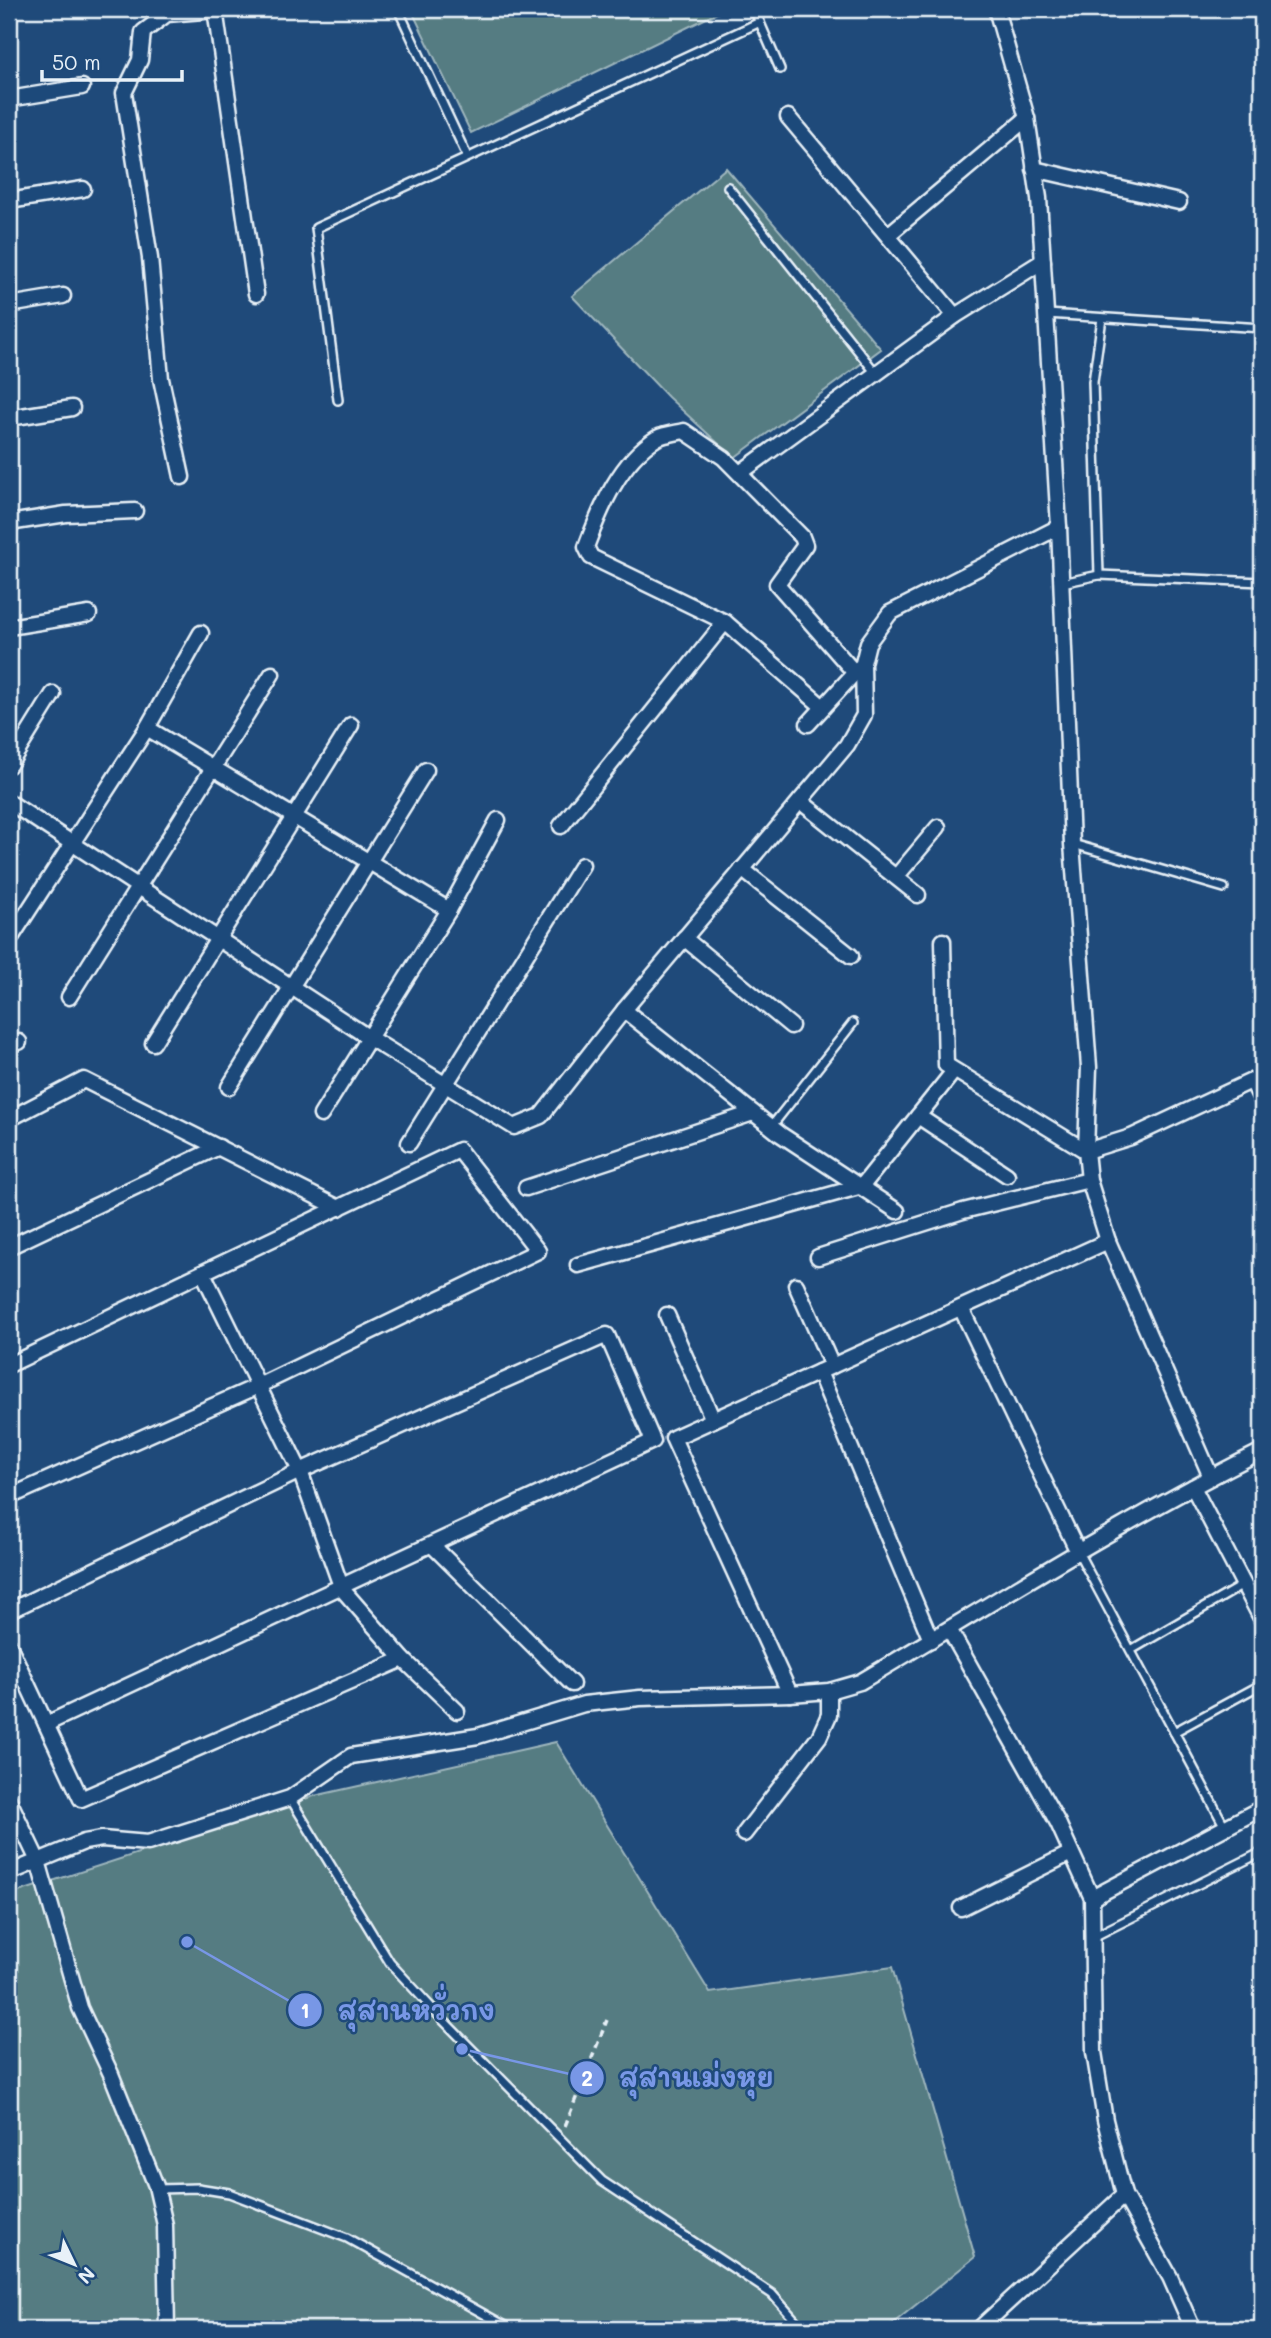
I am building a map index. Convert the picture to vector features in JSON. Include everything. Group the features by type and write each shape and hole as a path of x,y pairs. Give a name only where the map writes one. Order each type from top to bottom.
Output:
{"street":[{"path":"182,477 161,379 150,258 124,93 140,60 144,32 167,14 219,9 256,293"},
{"path":"996,9 1027,118 1047,314 1072,844 1089,1067 1086,1151 1089,1180 1108,1241 1211,1477"},
{"path":"9,99 82,87"},
{"path":"788,117 955,316"},
{"path":"888,235 1027,118"},
{"path":"1034,169 1179,202"},
{"path":"9,201 83,189"},
{"path":"740,473 875,372 955,316 1042,261"},
{"path":"9,305 63,296"},
{"path":"9,418 72,408"},
{"path":"9,802 290,987 514,1127 541,1116 624,1010 858,729 864,715 859,668 777,584 805,545 802,537 740,473 684,431 659,437 628,464 609,493 586,547 591,557 725,622 823,707"},
{"path":"9,523 66,514 135,511"},
{"path":"808,724 859,668 868,643 890,613 1059,527"},
{"path":"9,627 89,614"},
{"path":"561,826 725,622"},
{"path":"12,936 147,728 201,632"},
{"path":"69,997 215,769 272,674"},
{"path":"9,765 53,694"},
{"path":"153,1043 351,726"},
{"path":"147,728 449,910"},
{"path":"229,1087 426,770"},
{"path":"800,801 918,895"},
{"path":"321,1115 449,910 498,820"},
{"path":"896,877 938,827"},
{"path":"409,1143 582,865"},
{"path":"743,869 851,956"},
{"path":"684,939 791,1026"},
{"path":"943,941 946,1065 1086,1151 1131,1137 1257,1078 1262,1101"},
{"path":"624,1010 771,1127 897,1211"},
{"path":"578,1265 862,1186 954,1071"},
{"path":"9,1119 85,1080 339,1208"},
{"path":"526,1188 753,1113"},
{"path":"918,1116 1007,1175"},
{"path":"9,1247 219,1147"},
{"path":"9,1365 459,1150 538,1251 258,1386 9,1497"},
{"path":"818,1257 963,1211 1089,1180"},
{"path":"790,1694 673,1438 1108,1241"},
{"path":"203,1273 300,1471 342,1589 403,1659 457,1711"},
{"path":"796,1285 931,1640"},
{"path":"961,1308 1078,1552"},
{"path":"667,1315 713,1420"},
{"path":"9,1611 300,1471 607,1335 653,1441 342,1589 46,1724"},
{"path":"9,1873 84,1842 102,1839 148,1843 290,1798 351,1756 478,1736 584,1704 640,1698 829,1691 860,1682 1078,1552 1262,1451"},
{"path":"1193,1487 1262,1620"},
{"path":"433,1546 572,1684"},
{"path":"949,1629 1071,1853 1092,1898 1095,1936 1094,2052 1105,2120 1124,2195 1170,2277 1193,2329"},
{"path":"9,1645 81,1799 403,1659"},
{"path":"744,1835 827,1723 829,1691"},
{"path":"9,1800 38,1861 80,2008 111,2074 157,2189 165,2225 167,2329"},
{"path":"1092,1898 1262,1808"},
{"path":"961,1908 1071,1853"},
{"path":"979,2329 1124,2195"}],"lane":[{"path":"398,9 467,156"},
{"path":"754,9 780,69"},
{"path":"338,400 316,228 760,22"},
{"path":"728,187 875,372"},
{"path":"1047,314 1262,328"},
{"path":"1099,575 1093,382 1102,318"},
{"path":"1061,583 1099,575 1262,582"},
{"path":"1072,844 1224,888"},
{"path":"771,1127 853,1023"},
{"path":"1078,1552 1225,1828"},
{"path":"1130,1650 1244,1584"},
{"path":"1174,1732 1262,1684"},
{"path":"290,1798 390,1963 557,2136 602,2181 772,2294 803,2329"},
{"path":"1095,1936 1262,1852"},
{"path":"157,2189 198,2188 229,2193 346,2238 511,2329"}],"path":[{"path":"557,2136 568,2122 607,2020"}],"green space":[{"path":"411,9 720,9 721,11 471,133"},
{"path":"726,168 881,349 734,458 668,397 572,296"},
{"path":"556,1742 710,1993 892,1967 975,2257 886,2329 9,2329 9,1895 314,1796"}],"place":[{"name":"สุสานหวั่วกง","path":"187,1942"},
{"name":"สุสานเม่งหุย","path":"462,2049"}]}
